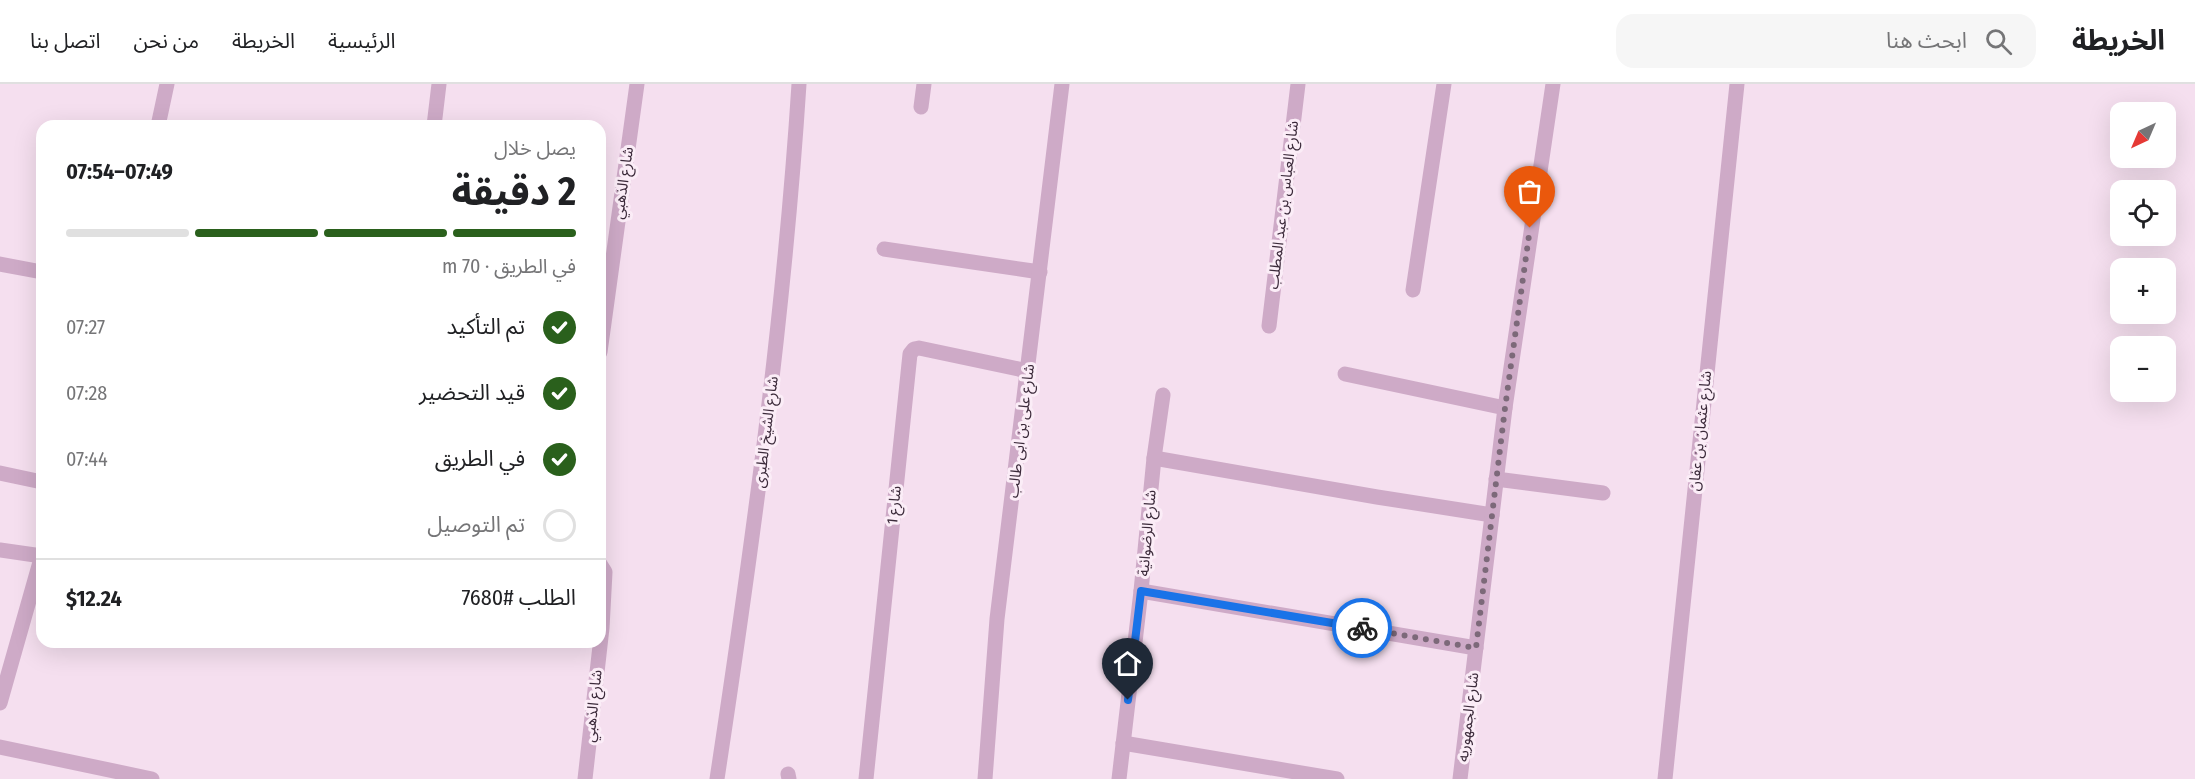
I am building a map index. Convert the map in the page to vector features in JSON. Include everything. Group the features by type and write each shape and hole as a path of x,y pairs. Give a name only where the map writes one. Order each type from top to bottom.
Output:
{"street":[{"path":"159,120 167,84"},
{"path":"435,120 439,84"},
{"name":"شارع الذهبي","path":"606,309 637,84"},
{"name":"شارع الشيخ الطبرى","path":"717,779 776,358 799,84"},
{"path":"921,107 924,84"},
{"name":"شارع على بن ابى طالب","path":"985,779 997,619 1062,84"},
{"name":"شارع العباس بن عبد المطلب","path":"1269,326 1298,84"},
{"path":"1413,290 1444,84"},
{"name":"شارع الجمهوريه","path":"1460,779 1505,408 1552,84"},
{"name":"شارع عثمان بن عفان","path":"1665,779 1737,84"},
{"path":"885,249 1040,272"},
{"path":"0,264 36,271"},
{"name":"شارع 1","path":"866,779 910,354 914,349 919,348 1028,371"},
{"path":"1345,374 1505,408"},
{"name":"شارع الرضوانية","path":"1119,779 1163,395"},
{"path":"1154,458 1492,515"},
{"path":"0,473 36,481"},
{"path":"1496,479 1603,493"},
{"path":"0,550 36,555"},
{"path":"0,703 36,577"},
{"path":"1141,591 1476,648"},
{"name":"شارع الذهبي","path":"585,779 599,648"},
{"path":"1123,743 1337,779"},
{"path":"0,747 152,779"}],"way so far":[{"path":"1362,628 1476,648 1505,408 1530,228"}],"route":[{"path":"1128,700 1141,591 1362,628"}]}
